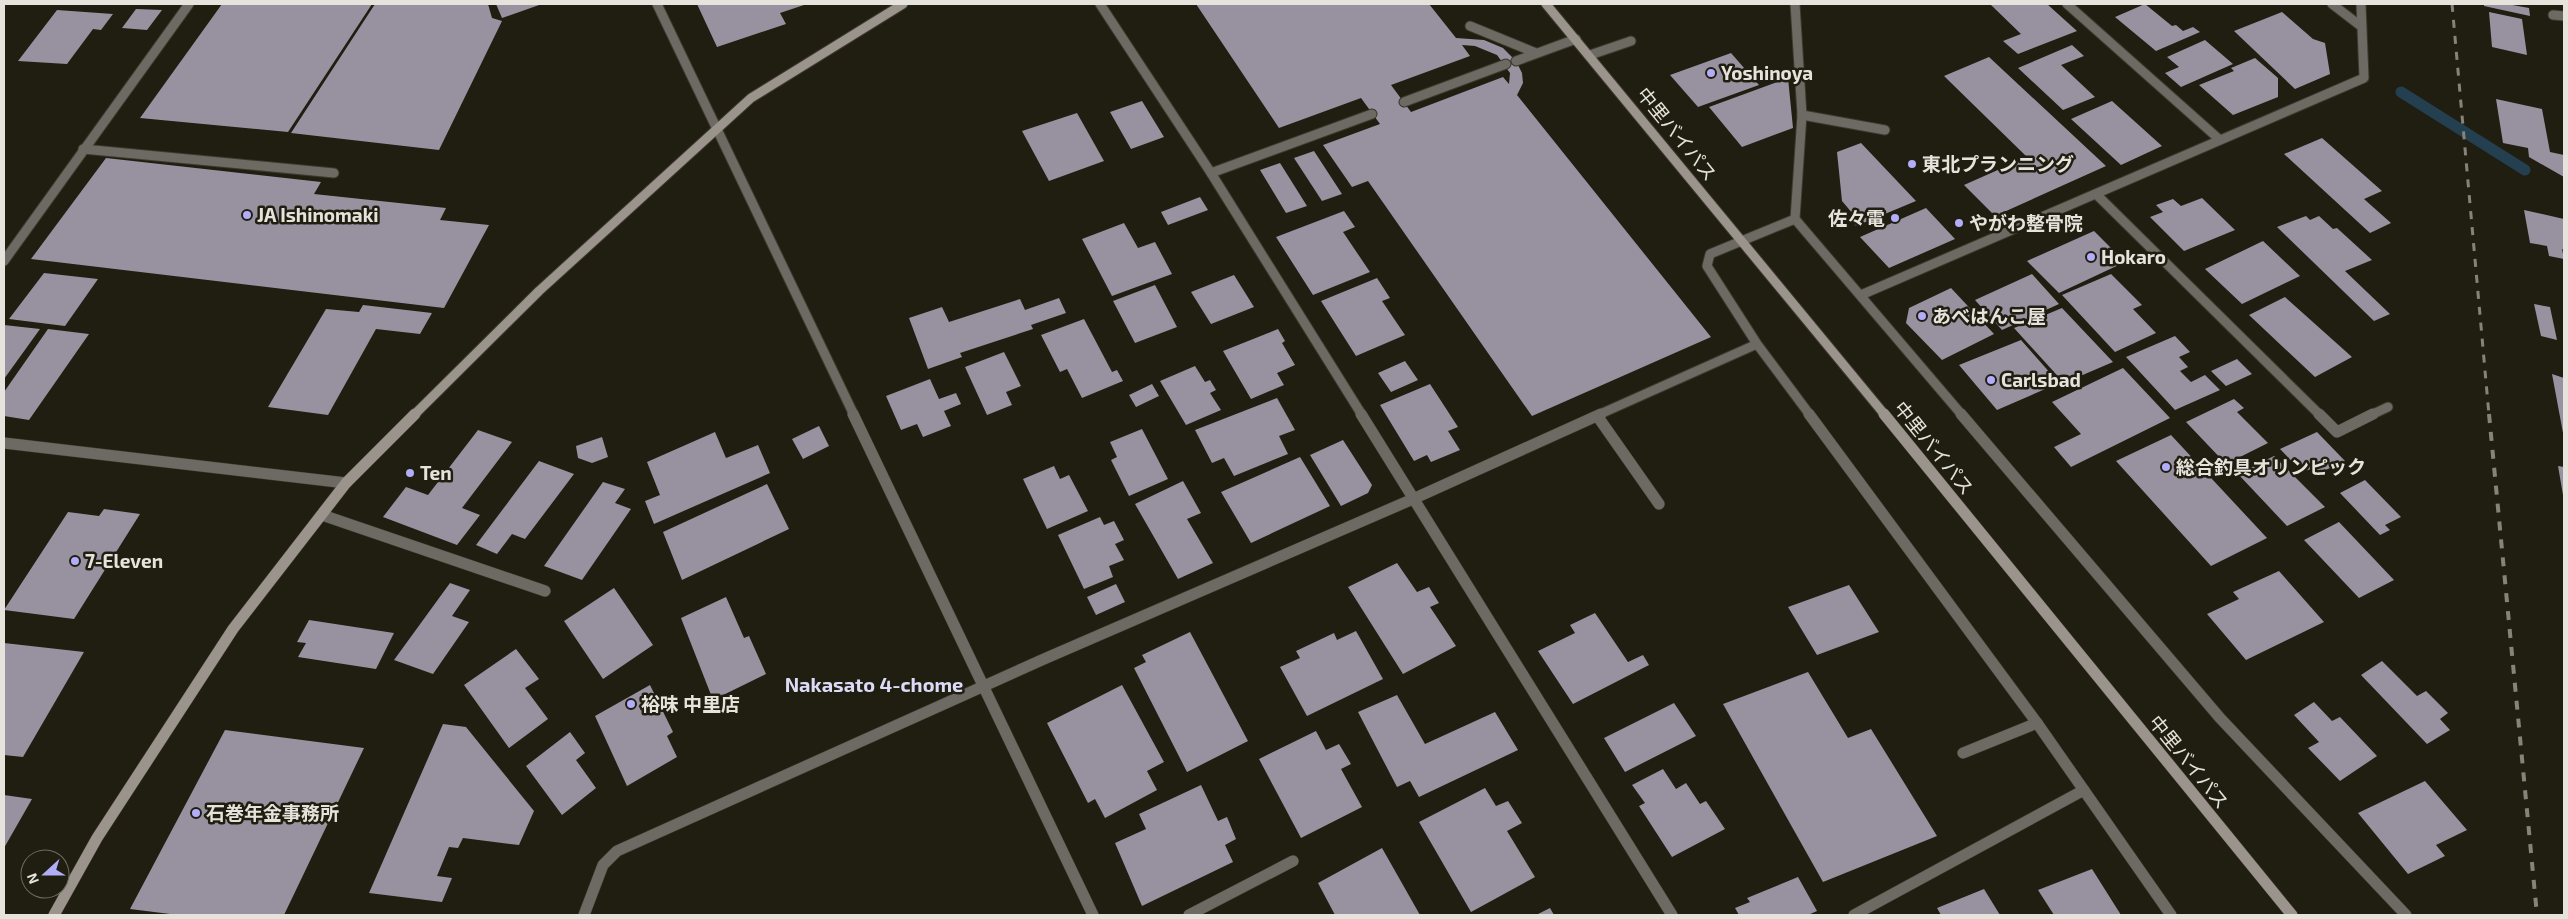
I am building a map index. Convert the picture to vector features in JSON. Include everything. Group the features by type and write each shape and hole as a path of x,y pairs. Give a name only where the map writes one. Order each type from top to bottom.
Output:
{"street":[{"path":"4,261 189,4"},
{"path":"657,4 1093,915"},
{"path":"54,915 98,838 232,629 346,484 539,292 751,98 904,4"},
{"path":"1100,4 1211,173 1672,915"},
{"name":"中里バイパス","path":"1546,4 1801,312 2292,915"},
{"path":"1795,4 1802,115 1795,220 1861,295 1918,366 2220,718 2406,915"},
{"path":"2067,4 2220,140"},
{"path":"2332,4 2362,27"},
{"path":"1861,295 2364,78 2361,4"},
{"path":"2553,15 2564,16"},
{"path":"1470,26 1536,53"},
{"path":"1516,61 1576,39"},
{"path":"1590,55 1631,41"},
{"path":"1404,102 1506,64"},
{"path":"1211,173 1372,114"},
{"path":"1802,115 1885,130"},
{"path":"83,149 334,173"},
{"path":"2096,194 2337,432 2388,407"},
{"path":"1795,220 1710,254 1707,266 1757,344 2037,723 2171,915"},
{"path":"584,915 603,865 617,851 985,686 1598,417 1757,344"},
{"path":"1598,417 1659,504"},
{"path":"4,442 346,484"},
{"path":"322,515 545,590"},
{"path":"1963,753 2037,723"},
{"path":"1854,915 2084,790"},
{"path":"1189,915 1293,861"}],"building":[{"path":"222,4 372,4 288,132 140,118"},
{"path":"375,4 488,4 492,18 502,21 439,150 291,133"},
{"path":"496,4 542,4 502,18"},
{"path":"697,4 807,4 780,13 786,24 717,47"},
{"path":"1196,4 1429,4 1456,38 1484,40 1503,48 1516,61 1522,73 1523,83 1517,95 1711,337 1532,416 1368,181 1352,187 1323,145 1380,124 1361,98 1279,128","holes":["1462,45 1475,46 1497,55 1510,73 1509,84 1503,77 1411,112 1391,85 1470,56"]},
{"path":"2047,4 2077,31 2018,54 2003,41 2021,34 1991,5"},
{"path":"2145,4 2172,26 2176,25 2183,31 2193,27 2200,32 2156,51 2115,17"},
{"path":"2484,4 2507,4 2529,8 2530,16 2484,6"},
{"path":"136,9 162,10 147,30 122,28"},
{"path":"57,10 113,14 101,30 93,29 67,64 18,61"},
{"path":"2282,12 2313,39 2325,43 2330,74 2295,89 2234,31"},
{"path":"2489,12 2522,19 2527,55 2492,47"},
{"path":"2205,40 2233,64 2181,87 2165,73 2179,67 2167,57"},
{"path":"2072,45 2084,56 2061,65 2095,97 2063,110 2018,68"},
{"path":"1731,53 1759,85 1698,107 1670,75"},
{"path":"1989,57 2106,166 1995,216 1964,185 2027,157 1944,76"},
{"path":"2255,58 2278,78 2278,97 2233,115 2199,85 2234,71 2231,68"},
{"path":"1788,78 1793,128 1742,147 1709,107"},
{"path":"2496,99 2542,109 2550,152 2564,155 2564,177 2529,157 2528,148 2503,143"},
{"path":"1142,101 1164,137 1131,149 1110,112"},
{"path":"2112,101 2162,146 2121,165 2071,119"},
{"path":"1077,113 1104,161 1049,181 1022,131"},
{"path":"2322,138 2382,191 2364,199 2391,223 2370,233 2284,154"},
{"path":"1861,143 1916,201 1856,226 1848,217 1853,214 1842,201 1837,152"},
{"path":"1314,151 1342,194 1322,201 1294,158"},
{"path":"106,158 321,182 314,194 446,208 440,220 489,225 444,308 31,259"},
{"path":"1280,163 1307,206 1286,213 1260,170"},
{"path":"1200,197 1208,210 1168,225 1161,212"},
{"path":"2202,198 2235,230 2184,251 2150,217 2163,212 2156,205 2173,199 2181,206"},
{"path":"1926,208 1955,239 1889,268 1860,237"},
{"path":"2524,210 2564,219 2564,250 2562,249 2564,259 2549,256 2547,246 2530,243"},
{"path":"1344,211 1355,227 1343,232 1370,272 1313,295 1276,237"},
{"path":"2306,216 2310,220 2319,216 2333,229 2337,228 2372,260 2345,271 2390,314 2374,321 2277,227"},
{"path":"1124,223 1138,248 1155,242 1172,274 1112,296 1082,239"},
{"path":"2094,231 2125,262 2059,293 2027,261"},
{"path":"2263,241 2300,276 2242,304 2205,269"},
{"path":"44,273 98,279 65,326 9,319"},
{"path":"2032,274 2059,304 2002,330 1975,300"},
{"path":"2111,274 2142,305 2133,309 2156,333 2115,352 2062,295"},
{"path":"1234,275 1254,307 1211,324 1191,292"},
{"path":"1377,278 1390,298 1382,301 1405,335 1356,356 1321,301"},
{"path":"1155,285 1177,327 1135,343 1113,301"},
{"path":"1951,288 1994,334 1942,360 1906,323 1909,308"},
{"path":"2285,297 2352,357 2315,377 2249,315"},
{"path":"1059,298 1066,313 1031,325 1033,329 960,353 962,357 928,369 909,318 942,307 949,322 1020,299 1025,310"},
{"path":"2534,304 2550,307 2557,340 2541,336"},
{"path":"363,305 432,313 420,334 376,329 328,415 268,407 326,309 359,312"},
{"path":"2062,308 2113,362 2064,383 2014,328"},
{"path":"1084,319 1112,372 1117,370 1123,381 1082,398 1067,369 1060,372 1041,335"},
{"path":"4,325 40,329 4,379"},
{"path":"48,329 89,334 29,420 4,416 4,392"},
{"path":"1278,329 1285,341 1282,343 1295,365 1277,373 1284,385 1251,399 1223,351"},
{"path":"2175,336 2190,352 2179,357 2188,367 2180,371 2191,382 2205,375 2220,390 2175,410 2126,357"},
{"path":"2021,340 2059,383 1997,410 1959,365"},
{"path":"1004,352 1021,386 1006,392 1012,405 987,415 965,367"},
{"path":"2237,359 2252,374 2226,386 2211,371"},
{"path":"1405,361 1418,380 1391,392 1378,373"},
{"path":"1195,366 1205,382 1210,380 1216,390 1210,393 1221,410 1186,425 1160,381"},
{"path":"2123,368 2170,418 2071,467 2054,447 2081,434 2052,402"},
{"path":"2552,374 2564,378 2564,433 2563,433"},
{"path":"930,379 939,399 956,393 961,404 944,411 951,426 923,437 917,424 901,430 886,396"},
{"path":"1152,384 1159,396 1136,407 1129,395"},
{"path":"1430,384 1458,427 1448,431 1460,450 1431,462 1427,455 1414,461 1380,405"},
{"path":"1277,398 1295,430 1279,436 1288,454 1234,476 1224,458 1212,463 1195,430"},
{"path":"2234,399 2244,408 2237,412 2268,443 2226,464 2186,422"},
{"path":"819,426 829,446 803,459 792,439"},
{"path":"1142,429 1168,479 1129,496 1111,460 1117,457 1110,442"},
{"path":"478,430 512,442 462,508 480,515 457,545 383,517 406,487 428,495"},
{"path":"715,432 726,458 758,445 770,473 654,524 645,501 660,495 647,462"},
{"path":"2317,432 2345,461 2315,475 2311,469 2302,472 2280,449"},
{"path":"2171,435 2267,538 2211,566 2116,461"},
{"path":"602,437 608,457 592,463 578,458 576,446"},
{"path":"1343,440 1372,485 1368,493 1341,506 1310,455"},
{"path":"2274,456 2325,507 2287,526 2238,474"},
{"path":"1300,457 1330,506 1251,543 1221,492"},
{"path":"539,461 574,474 525,539 512,534 497,554 476,545"},
{"path":"1054,466 1060,479 1069,475 1088,511 1047,529 1023,479"},
{"path":"2558,466 2564,467 2564,495 2563,495"},
{"path":"2365,480 2401,517 2385,525 2390,530 2380,535 2340,493"},
{"path":"1183,481 1201,513 1187,519 1213,563 1178,579 1135,504"},
{"path":"603,482 625,489 615,503 631,509 582,580 544,566"},
{"path":"767,484 789,529 682,580 663,532"},
{"path":"104,509 140,514 74,619 4,610 68,512 99,516"},
{"path":"1100,517 1104,525 1114,521 1124,540 1115,544 1124,560 1109,566 1113,577 1084,589 1058,535"},
{"path":"2339,522 2394,580 2359,598 2304,540"},
{"path":"1397,563 1417,592 1429,587 1439,603 1430,607 1456,646 1403,674 1348,587"},
{"path":"2279,571 2324,622 2246,660 2207,614 2239,599 2233,592"},
{"path":"450,583 470,590 452,616 469,622 433,674 394,660"},
{"path":"1116,584 1125,602 1096,615 1087,597"},
{"path":"1849,585 1879,632 1817,655 1788,607"},
{"path":"614,588 653,645 603,679 564,621"},
{"path":"726,597 744,638 749,636 766,674 713,700 681,618"},
{"path":"1595,613 1628,662 1643,655 1649,665 1573,704 1538,651 1575,633 1570,625"},
{"path":"309,620 394,633 376,669 298,657 306,643 297,642"},
{"path":"1356,631 1383,679 1307,716 1280,667 1300,658 1296,651 1334,633 1337,640"},
{"path":"1190,632 1248,741 1187,772 1134,668 1146,662 1142,655"},
{"path":"4,643 84,652 23,757 4,755"},
{"path":"516,649 539,679 525,688 548,719 509,748 464,685"},
{"path":"2382,661 2417,696 2426,691 2448,713 2440,719 2450,730 2427,744 2361,675"},
{"path":"1808,672 1848,738 1871,729 1937,836 1823,882 1723,704"},
{"path":"650,685 673,732 667,736 677,757 627,786 595,716"},
{"path":"1122,685 1164,762 1147,771 1157,790 1105,818 1095,799 1088,803 1047,723"},
{"path":"1397,695 1425,744 1495,712 1518,750 1419,797 1410,781 1397,787 1358,712"},
{"path":"2314,702 2332,721 2340,717 2377,756 2340,781 2308,748 2319,742 2294,715"},
{"path":"1674,703 1696,736 1625,772 1604,738"},
{"path":"443,724 466,727 534,811 519,845 463,838 458,848 449,847 437,876 452,878 442,902 369,893"},
{"path":"225,730 364,748 284,915 178,915 130,909"},
{"path":"1316,731 1326,750 1339,744 1351,764 1341,769 1362,807 1301,838 1259,759"},
{"path":"570,732 585,753 576,760 596,788 562,815 526,766"},
{"path":"1663,769 1676,789 1686,783 1700,804 1706,801 1725,829 1672,857 1639,806 1645,803 1632,785"},
{"path":"2425,781 2467,830 2436,845 2445,856 2408,874 2358,813"},
{"path":"1201,785 1218,821 1227,817 1236,839 1225,845 1233,862 1142,906 1115,843 1146,829 1139,814"},
{"path":"1485,788 1496,806 1508,801 1522,823 1507,831 1535,877 1471,912 1419,822"},
{"path":"4,795 32,799 4,848"},
{"path":"1382,848 1420,915 1335,915 1318,883"},
{"path":"2092,869 2121,915 2054,915 2038,890"},
{"path":"1798,877 1817,911 1808,915 1739,915 1735,908 1750,902 1747,898"},
{"path":"1984,889 2000,915 1941,915 1937,908"},
{"path":"1550,908 1554,915 1536,915"}],"waterway":[{"path":"2401,92 2525,170"}],"railway":[{"path":"2452,4 2489,415"},
{"path":"2489,414 2537,915"}],"place":[{"name":"Yoshinoya","path":"1711,73"},
{"name":"東北プランニング","path":"1912,164"},
{"name":"JA Ishinomaki","path":"247,215"},
{"name":"佐々電","path":"1895,218"},
{"name":"やがわ整骨院","path":"1959,223"},
{"name":"Hokaro","path":"2091,257"},
{"name":"あべはんこ屋","path":"1922,316"},
{"name":"Carlsbad","path":"1991,380"},
{"name":"総合釣具オリンピック","path":"2166,467"},
{"name":"Ten","path":"410,473"},
{"name":"7-Eleven","path":"75,561"},
{"name":"裕味 中里店","path":"631,704"},
{"name":"石巻年金事務所","path":"196,813"}],"district":[{"name":"Nakasato 4-chome","path":"874,685"}]}
